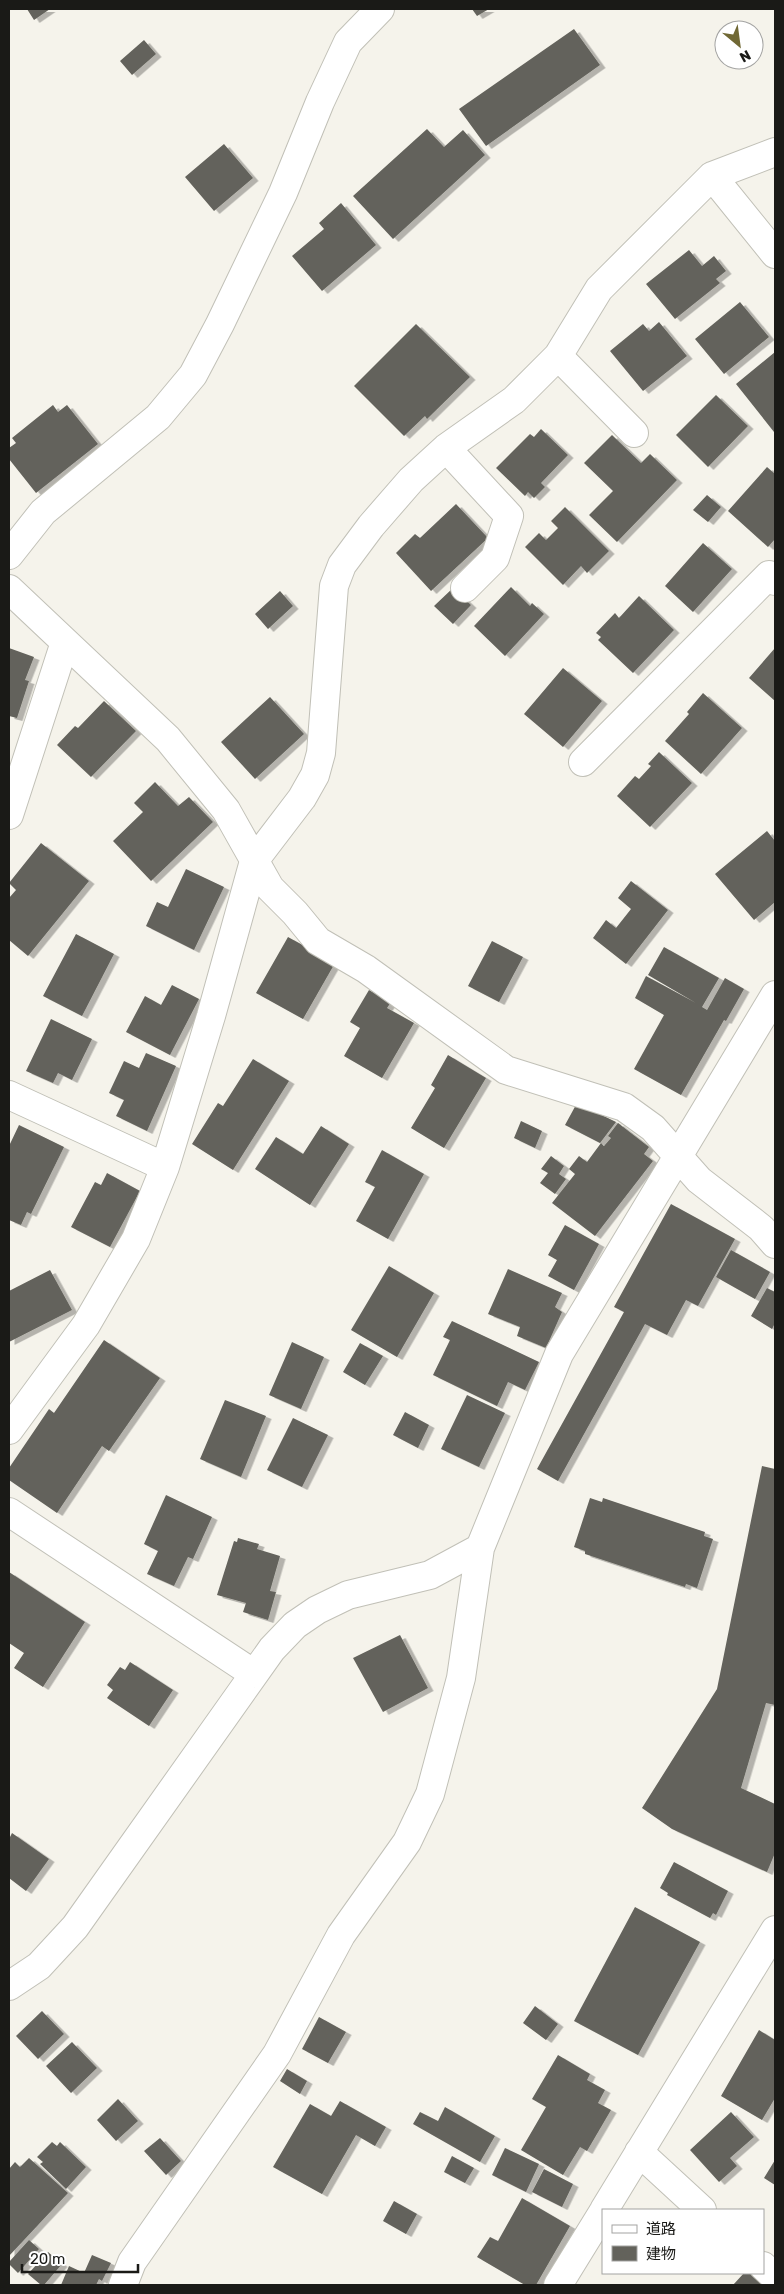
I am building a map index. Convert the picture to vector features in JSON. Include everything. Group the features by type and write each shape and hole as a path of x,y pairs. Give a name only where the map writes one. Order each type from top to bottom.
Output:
{"street":[{"path":"9,555 43,512 158,417 193,376 283,193 320,102 348,42 380,9"},
{"path":"9,1430 86,1324 136,1239 165,1167 211,1016 254,861 302,798 316,775 321,753 334,586 342,564 371,526 411,480 446,448 514,400 558,356 599,289 712,176 775,152"},
{"path":"712,176 775,254"},
{"path":"558,356 634,433"},
{"path":"446,448 509,516 495,558 465,588"},
{"path":"583,762 769,575 775,581"},
{"path":"9,589 168,739 226,810 270,888 295,913 318,941 366,969 506,1070 624,1107 653,1128 678,1158 700,1180 761,1228 775,1244"},
{"path":"9,815 65,642"},
{"path":"123,2285 132,2262 277,2054 341,1935 407,1842 430,1794 456,1697 467,1641 480,1548 559,1354 775,995"},
{"path":"9,1095 165,1167"},
{"path":"9,1512 254,1674"},
{"path":"9,1986 39,1966 74,1927 272,1649 295,1625 317,1610 348,1595 430,1575 480,1548"},
{"path":"604,2209 775,1930"},
{"path":"639,2152 701,2209"},
{"path":"558,2285 602,2213"},
{"path":"764,2267 775,2278"}],"building":[{"path":"27,9 50,9 34,20"},
{"path":"472,9 489,9 477,16"},
{"path":"574,29 600,65 486,146 459,109"},
{"path":"144,40 156,54 132,75 120,61"},
{"path":"427,129 444,147 463,130 485,155 393,239 353,196"},
{"path":"224,144 253,178 214,211 185,177"},
{"path":"341,203 376,245 322,291 292,256 324,229 319,223"},
{"path":"689,250 702,266 714,256 726,271 716,279 720,283 675,319 646,284"},
{"path":"740,302 769,337 724,374 695,339"},
{"path":"659,322 687,356 643,391 610,351 643,324 649,331"},
{"path":"416,324 470,377 427,419 425,416 404,436 354,386"},
{"path":"775,352 775,431 774,432 736,384"},
{"path":"716,395 748,426 708,467 676,435"},
{"path":"53,405 58,412 67,405 98,444 36,493 9,459 9,448 16,443 12,438"},
{"path":"541,429 568,455 541,483 545,487 534,498 528,492 525,496 496,468 530,434 534,437"},
{"path":"612,435 641,463 650,454 677,480 617,542 589,515 613,491 584,463"},
{"path":"767,467 775,474 775,539 768,547 728,511"},
{"path":"707,495 721,507 708,522 693,510"},
{"path":"456,504 488,538 431,591 396,553 415,534 420,538"},
{"path":"565,507 609,551 587,573 581,566 563,585 525,547 539,533 546,540 558,528 551,521"},
{"path":"703,543 732,569 693,612 665,586"},
{"path":"511,587 530,606 532,603 544,614 505,656 474,626"},
{"path":"453,588 471,605 453,624 434,606"},
{"path":"280,591 293,606 268,629 255,614"},
{"path":"639,596 674,630 633,673 598,640 601,637 596,633 615,613 619,618"},
{"path":"9,648 34,657 25,680 29,681 17,718 9,716"},
{"path":"775,648 775,701 749,678"},
{"path":"563,668 602,701 563,747 524,714"},
{"path":"703,693 742,728 701,774 665,741 689,714 687,712"},
{"path":"270,697 304,734 255,779 221,742"},
{"path":"104,701 136,731 91,777 57,745 75,726 78,728"},
{"path":"659,752 692,783 650,827 617,796 635,776 639,779 651,766 648,764"},
{"path":"155,782 178,806 189,797 213,822 151,881 113,841 143,812 134,803"},
{"path":"767,831 775,841 775,902 754,920 715,874"},
{"path":"41,843 89,881 28,956 9,940 9,898 16,890 9,883"},
{"path":"186,869 224,887 194,950 146,926 157,902 168,907"},
{"path":"631,881 668,910 626,964 593,938 606,920 616,928 631,909 618,898"},
{"path":"76,934 114,954 82,1016 43,996"},
{"path":"288,937 335,963 303,1019 256,993"},
{"path":"492,941 523,957 499,1002 468,986"},
{"path":"664,947 719,978 702,1007 707,1010 725,978 744,989 681,1095 634,1069 664,1015 635,998 646,976 696,1003 648,975"},
{"path":"172,985 199,999 170,1055 126,1032 145,996 161,1005"},
{"path":"369,990 391,1002 387,1008 414,1023 382,1078 344,1056 360,1028 350,1022"},
{"path":"51,1019 92,1039 72,1080 58,1073 53,1083 26,1071"},
{"path":"146,1053 176,1066 147,1131 116,1116 124,1100 109,1093 124,1061 139,1068"},
{"path":"448,1055 486,1078 444,1148 411,1128 435,1088 431,1085"},
{"path":"253,1059 289,1081 233,1170 192,1144 218,1103 223,1106"},
{"path":"577,1103 616,1122 600,1143 565,1125"},
{"path":"521,1121 542,1131 535,1148 514,1138"},
{"path":"618,1123 649,1147 644,1154 653,1161 595,1236 552,1203 575,1174 569,1169 579,1156 587,1162 601,1143 604,1146 611,1138 608,1136"},
{"path":"19,1125 64,1147 31,1214 27,1212 21,1225 9,1220 9,1146"},
{"path":"321,1126 349,1144 310,1205 255,1169 276,1137 303,1154"},
{"path":"382,1150 424,1174 388,1239 356,1221 375,1187 365,1182"},
{"path":"551,1156 564,1166 559,1174 566,1179 555,1194 540,1183 548,1173 541,1169"},
{"path":"107,1173 140,1191 110,1247 71,1227 95,1182 101,1185"},
{"path":"671,1204 735,1239 698,1306 686,1300 667,1335 645,1324 558,1481 537,1469 624,1312 614,1307"},
{"path":"565,1225 599,1244 574,1290 548,1276 557,1260 548,1255"},
{"path":"731,1250 770,1272 755,1299 716,1277"},
{"path":"389,1266 434,1293 397,1357 351,1330"},
{"path":"508,1269 562,1293 555,1307 562,1312 546,1348 517,1336 520,1327 488,1314"},
{"path":"50,1270 72,1310 9,1342 9,1291"},
{"path":"767,1288 775,1292 775,1323 772,1329 751,1316"},
{"path":"452,1321 539,1362 525,1390 508,1382 497,1406 433,1375 450,1340 443,1337"},
{"path":"104,1340 160,1378 109,1451 102,1446 57,1513 9,1480 9,1468 49,1409 54,1413"},
{"path":"292,1342 324,1357 301,1409 269,1395"},
{"path":"360,1343 383,1356 365,1385 343,1372"},
{"path":"467,1395 505,1413 479,1467 441,1449"},
{"path":"225,1400 266,1416 241,1477 200,1459"},
{"path":"405,1412 429,1425 418,1448 393,1435"},
{"path":"293,1418 328,1435 302,1487 267,1470"},
{"path":"762,1466 775,1469 775,1705 766,1703 741,1788 775,1804 775,1853 767,1872 672,1829 642,1808 717,1689"},
{"path":"166,1495 212,1517 193,1559 188,1557 174,1586 147,1574 158,1551 144,1544"},
{"path":"590,1498 602,1502 603,1498 705,1532 704,1536 713,1539 697,1588 686,1584 685,1587 585,1554 585,1551 574,1547"},
{"path":"238,1538 259,1544 257,1549 280,1556 270,1591 276,1592 268,1620 243,1612 246,1603 217,1595 234,1541 237,1542"},
{"path":"9,1572 85,1622 43,1687 14,1668 24,1653 9,1643"},
{"path":"400,1635 428,1688 383,1712 353,1658"},
{"path":"130,1662 173,1690 149,1726 107,1698 113,1690 107,1685 120,1667 125,1670"},
{"path":"12,1833 49,1859 26,1891 9,1878 9,1839"},
{"path":"674,1862 728,1891 716,1915 713,1913 710,1918 667,1895 668,1893 660,1888"},
{"path":"635,1907 700,1942 638,2055 574,2021"},
{"path":"535,2006 558,2024 546,2040 523,2023"},
{"path":"42,2011 64,2034 38,2059 16,2036"},
{"path":"319,2017 346,2032 328,2063 302,2049"},
{"path":"759,2030 775,2040 775,2098 762,2120 721,2096"},
{"path":"72,2042 97,2068 71,2093 46,2066"},
{"path":"558,2055 590,2074 587,2080 605,2090 598,2103 611,2110 587,2151 580,2147 563,2175 521,2150 546,2107 532,2099"},
{"path":"287,2069 307,2081 300,2094 280,2081"},
{"path":"118,2099 138,2121 116,2141 97,2120"},
{"path":"340,2101 386,2127 375,2146 356,2135 322,2194 273,2167 310,2104 331,2116"},
{"path":"445,2107 495,2136 480,2162 413,2124 420,2112 438,2121"},
{"path":"731,2112 754,2137 730,2158 737,2166 719,2182 690,2150"},
{"path":"160,2138 181,2161 166,2175 144,2151"},
{"path":"52,2142 57,2146 60,2142 86,2167 66,2189 40,2164 43,2162 37,2157"},
{"path":"505,2148 539,2164 526,2192 492,2175"},
{"path":"452,2156 474,2168 465,2183 444,2172"},
{"path":"29,2158 68,2193 9,2256 9,2169 15,2162 20,2167"},
{"path":"775,2160 775,2185 764,2178"},
{"path":"544,2169 573,2184 562,2207 532,2192"},
{"path":"522,2198 570,2226 536,2285 525,2285 477,2257 490,2237 498,2241"},
{"path":"394,2201 417,2214 406,2234 383,2221"},
{"path":"29,2240 39,2249 18,2273 9,2262"},
{"path":"48,2252 62,2264 44,2285 41,2285 28,2274"},
{"path":"92,2255 111,2263 102,2281 99,2279 96,2285 61,2285 69,2266 84,2273"},
{"path":"743,2274 755,2274 767,2285 733,2285"}]}
